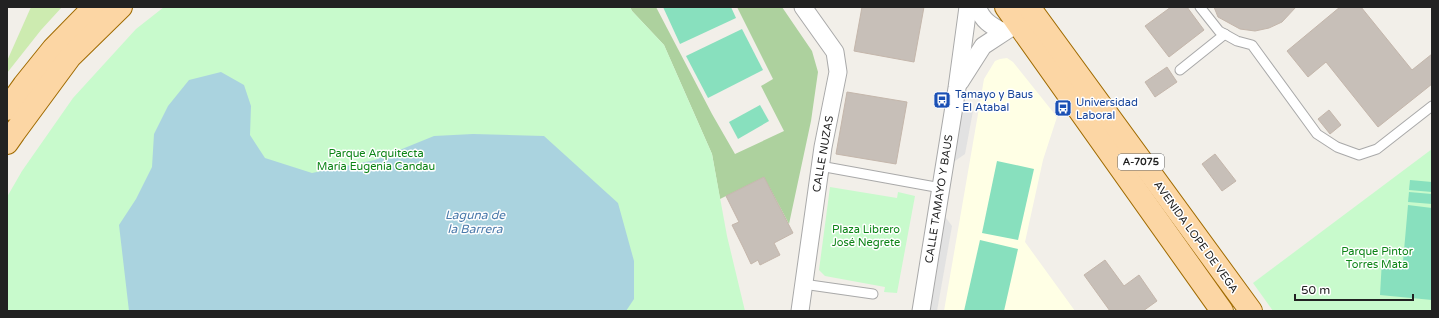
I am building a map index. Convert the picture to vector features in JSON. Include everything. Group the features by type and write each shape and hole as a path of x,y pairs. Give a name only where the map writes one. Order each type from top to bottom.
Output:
{"main road":[{"path":"7,109 52,49 94,7"},
{"path":"7,143 70,58 122,7"},
{"name":"AVENIDA LOPE DE VEGA","path":"1018,16 1220,310"},
{"name":"AVENIDA LOPE DE VEGA","path":"1018,16 1251,311"}],"street":[{"name":"CALLE NUZAS","path":"800,311 820,166 838,72 835,52 803,7"},
{"name":"CALLE TAMAYO Y BAUS","path":"921,311 957,88 968,7"},
{"path":"977,7 981,17 993,27 1018,16"},
{"name":"CALLE TAMAYO Y BAUS","path":"957,88 983,46 1018,16"}],"lane":[{"path":"1200,7 1219,31 1237,41 1252,45 1317,134 1337,147 1359,155 1377,149 1432,106"},
{"path":"1180,70 1225,34"},
{"path":"820,166 941,188"},
{"path":"803,284 873,294"}],"shaded area":[{"path":"1007,58 1013,62 1057,117 1043,160 1025,242 1075,311 944,311 984,79 995,61"},
{"path":"963,98 973,111 965,154 952,163"},
{"path":"943,214 952,226 937,311 926,311"}],"green space":[{"path":"31,7 62,7 41,30 7,73 7,61"},
{"name":"Parque Arquitecta María Eugenia Candau","path":"164,7 630,7 664,45 712,154 727,236 745,311 7,311 7,197 22,171 73,98 136,29"},
{"path":"630,7 656,7 712,114 735,154 784,131 761,86 773,79 737,7 782,7 812,51 818,72 811,121 789,224 764,177 720,199 712,154 664,45"},
{"path":"663,7 731,7 736,18 680,44"},
{"path":"742,29 763,70 708,98 686,56"},
{"path":"760,105 769,121 738,139 729,122"},
{"name":"Parque Pintor Torres Mata","path":"1432,149 1432,311 1273,311 1253,283"},
{"path":"997,161 1034,169 1018,240 982,233"},
{"path":"1410,180 1432,182 1432,192 1409,190"},
{"name":"Plaza Librero José Negrete","path":"830,187 897,198 898,192 915,196 897,293 884,292 885,287 825,276 819,270"},
{"path":"1409,192 1432,194 1432,204 1408,202"},
{"path":"1408,205 1432,208 1432,300 1380,295 1382,260 1403,262"},
{"path":"980,240 1018,249 1004,311 964,311"}],"water":[{"name":"Laguna de la Barrera","path":"221,72 244,85 251,106 250,135 265,158 312,173 375,160 434,136 473,134 544,136 618,203 634,261 634,299 626,311 129,311 119,225 136,199 152,167 154,134 168,106 189,80"}],"building":[{"path":"862,7 924,7 914,62 854,51"},
{"path":"1171,7 1187,7 1204,30 1169,57 1145,26"},
{"path":"1214,7 1296,7 1282,22 1269,28 1255,31 1240,29 1218,17"},
{"path":"1340,7 1361,7 1412,70 1432,54 1432,84 1378,127 1326,62 1308,77 1287,51"},
{"path":"1167,67 1177,82 1155,97 1145,82"},
{"path":"847,92 907,102 896,164 836,154"},
{"path":"1329,110 1341,125 1330,134 1318,119"},
{"path":"1215,154 1236,181 1222,191 1202,164"},
{"path":"764,177 793,233 774,243 780,255 760,265 758,260 751,264 732,225 739,222 726,196"},
{"path":"1105,260 1124,286 1139,275 1157,301 1143,311 1110,311 1084,275"}],"place":[{"name":"Tamayo y Baus - El Atabal","path":"942,100"},
{"name":"Universidad Laboral","path":"1063,108"}]}
